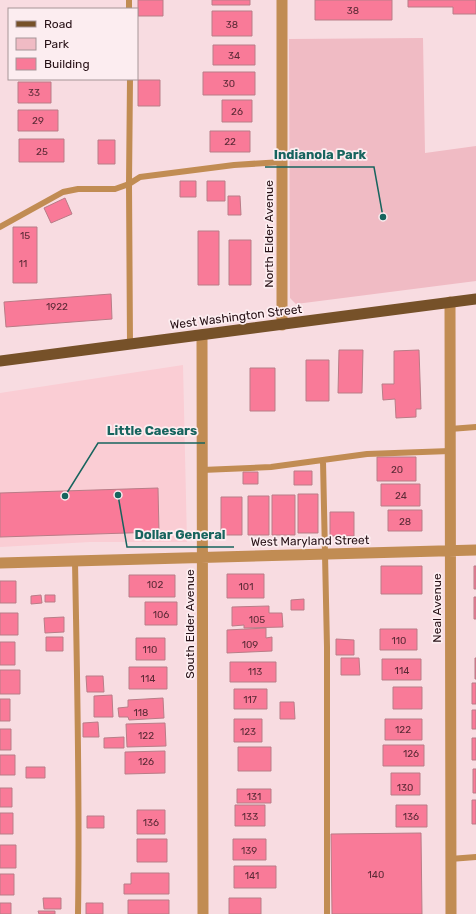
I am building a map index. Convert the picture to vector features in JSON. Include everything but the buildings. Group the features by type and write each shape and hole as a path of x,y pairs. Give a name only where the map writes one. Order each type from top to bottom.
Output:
{"main road":[{"name":"West Washington Street","path":"0,361 476,299"}],"street":[{"name":"North Elder Avenue","path":"282,0 282,325"},
{"name":"Neal Avenue","path":"450,302 451,914"},
{"name":"South Elder Avenue","path":"202,335 203,914"},
{"name":"West Maryland Street","path":"0,563 476,550"}],"lane":[{"path":"130,80 130,344"},
{"path":"0,227 63,192 78,189 115,189 129,184 140,177 234,165 282,162"},
{"path":"450,429 476,427"},
{"path":"202,470 271,467 367,454 450,451"},
{"path":"323,461 327,647 327,914"},
{"path":"75,560 78,701 78,914"},
{"path":"450,859 476,858"}],"shaded area":[{"path":"183,365 187,542 90,542 0,547 0,393"}],"green space":[{"path":"423,38 425,153 476,146 476,281 296,304 290,298 289,39"}],"place":[{"name":"Indianola Park","path":"383,217"},
{"name":"Dollar General","path":"118,495"},
{"name":"Little Caesars","path":"65,496"}]}
